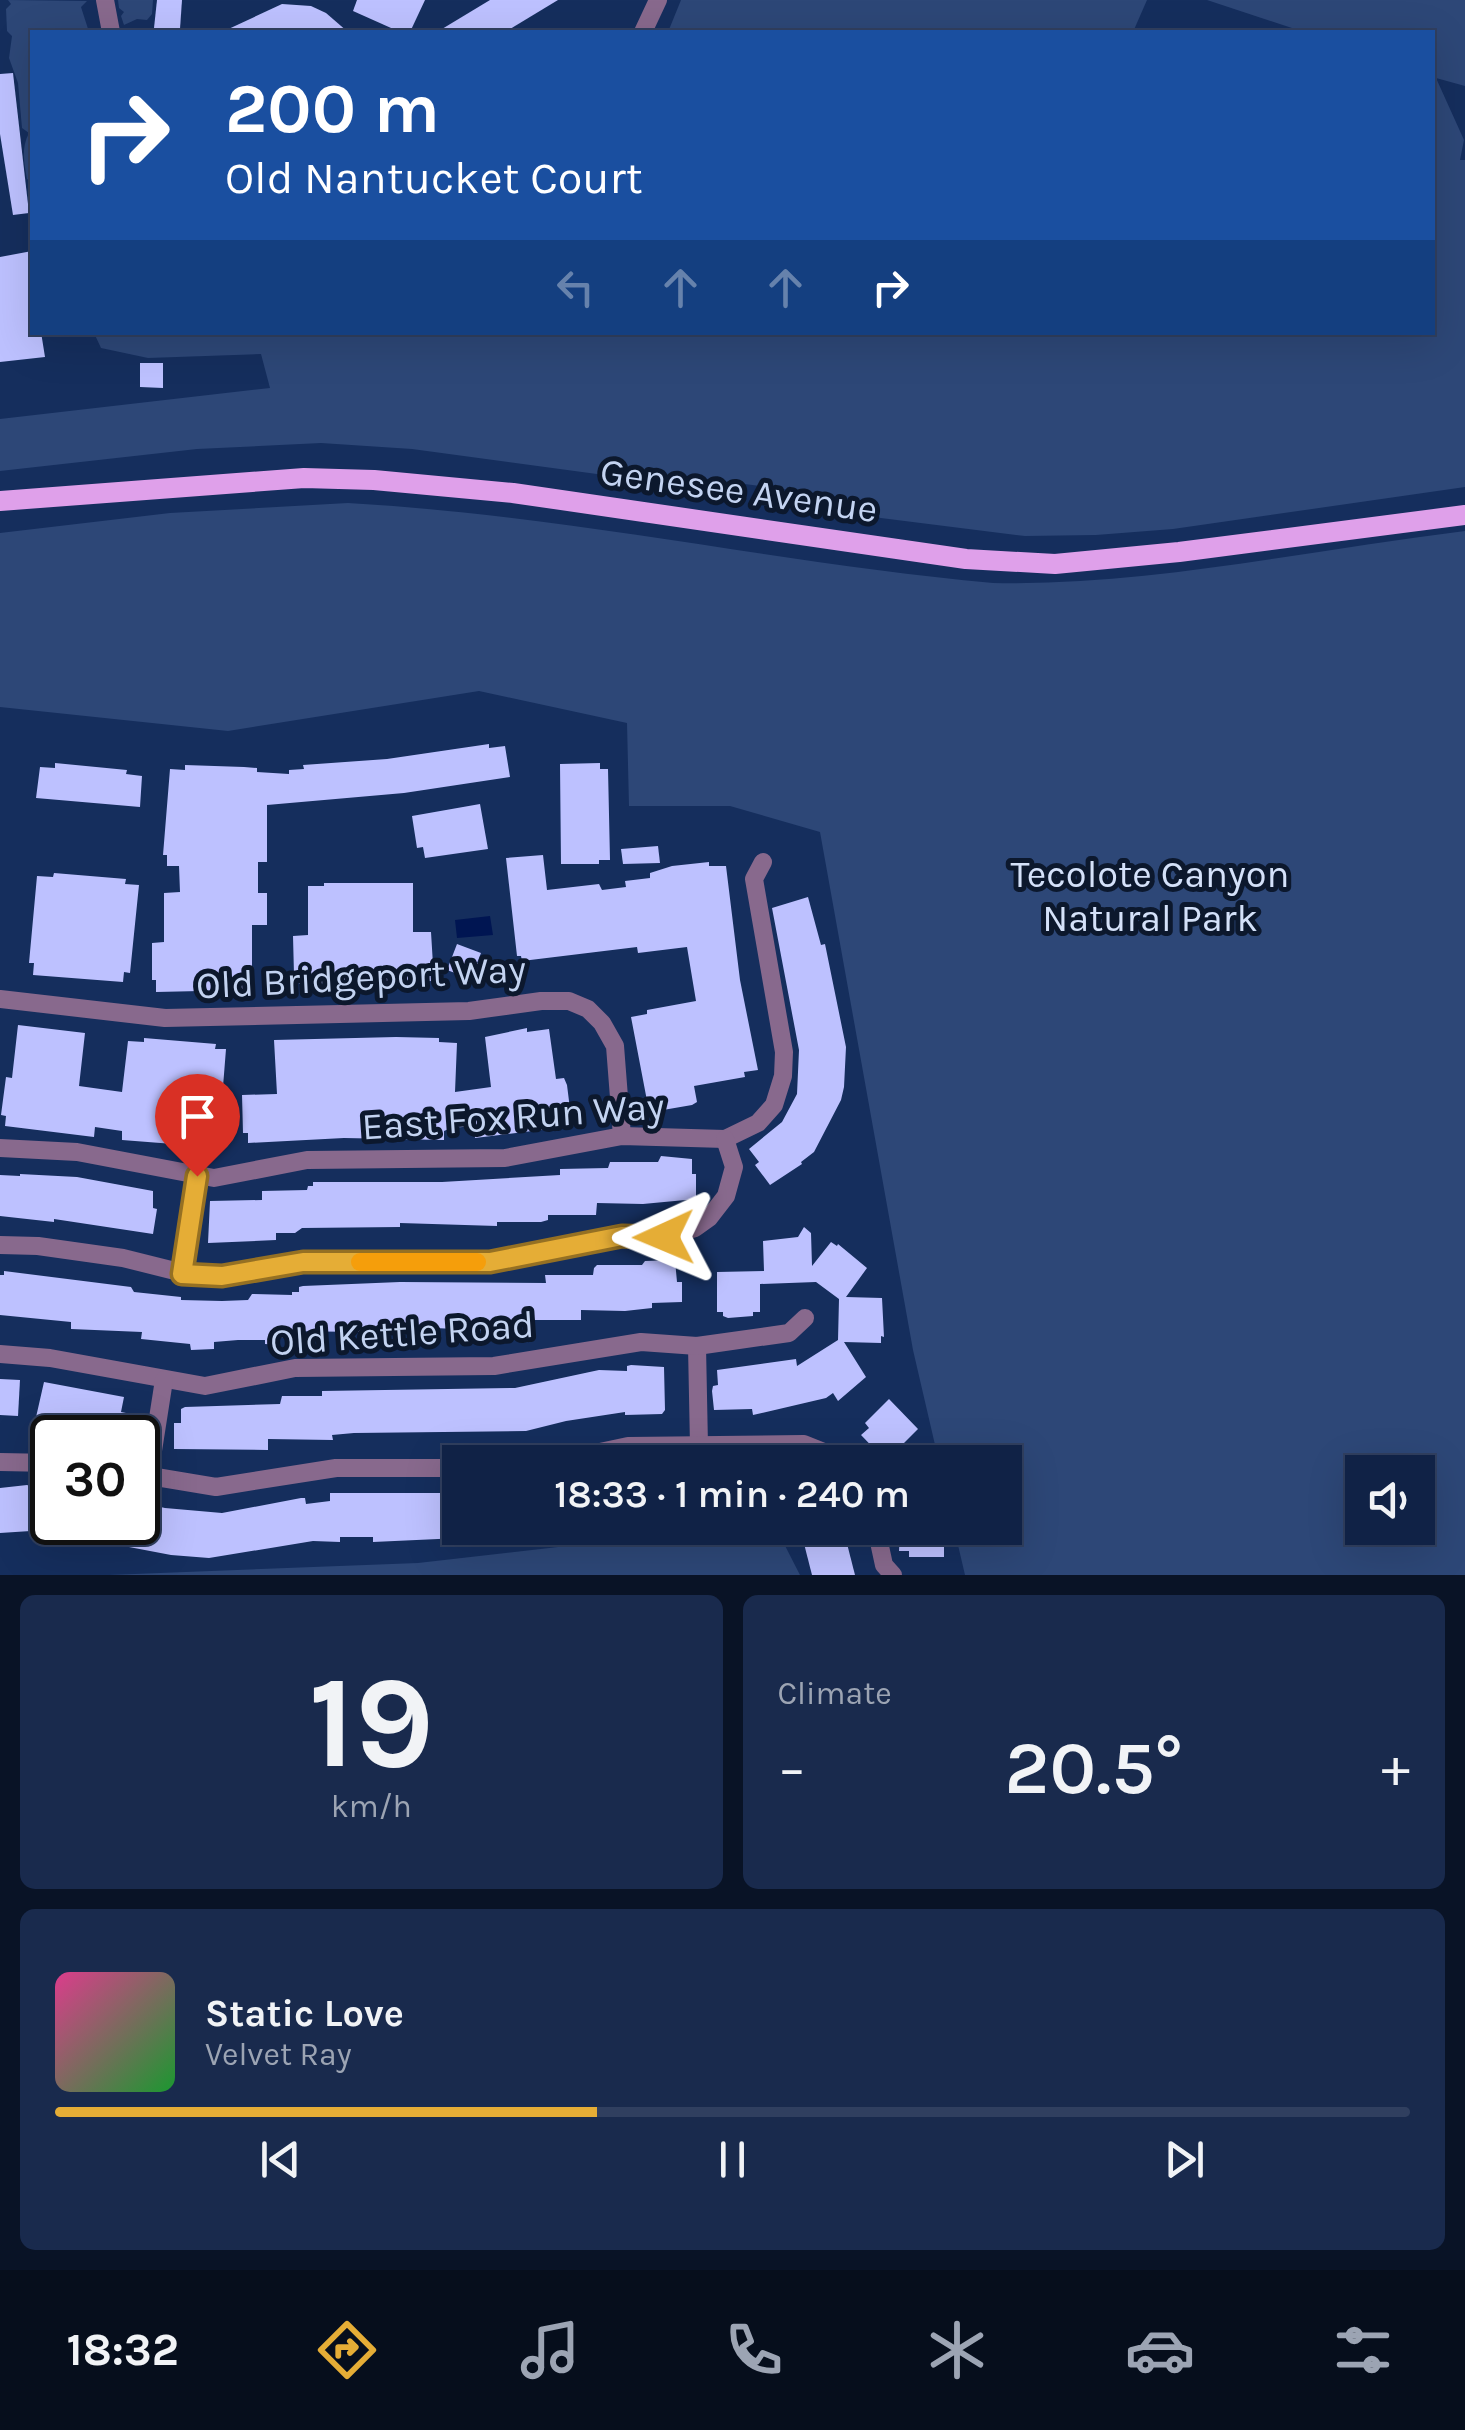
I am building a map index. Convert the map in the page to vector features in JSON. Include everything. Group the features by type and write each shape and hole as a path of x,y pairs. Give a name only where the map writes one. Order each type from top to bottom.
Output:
{"main road":[{"name":"Genesee Avenue","path":"0,501 304,478 374,480 512,493 966,559 1054,564 1465,515"}],"street":[{"path":"105,0 111,30"},
{"path":"644,30 658,0"},
{"path":"0,1244 123,1258 182,1274 222,1276 303,1262 490,1262 622,1236 664,1237 695,1228 709,1218 726,1196 734,1168 725,1139 758,1122 774,1105 783,1076 784,1052 754,879 763,862"},
{"name":"Old Bridgeport Way","path":"0,1000 165,1018 469,1011 569,1001 588,1009 602,1022 615,1046 622,1136"},
{"name":"East Fox Run Way","path":"0,1148 77,1152 214,1178 307,1160 505,1158 622,1136 725,1139"},
{"path":"182,1274 197,1176"},
{"name":"Old Kettle Road","path":"0,1354 50,1358 205,1386 294,1368 494,1366 641,1342 697,1346 788,1333 805,1318"},
{"path":"697,1346 699,1445"},
{"path":"156,1415 164,1380"},
{"path":"752,1445 806,1445"},
{"path":"0,1462 30,1463"},
{"path":"160,1478 216,1487 248,1485 336,1468 442,1468"},
{"path":"880,1545 884,1565 893,1575"}],"green space":[{"path":"8,0 87,1 81,7 88,30 30,30 30,181 24,161 29,133 22,128 18,83 9,58 12,36 7,31 6,9 11,4"},
{"path":"118,0 153,0 152,14 147,20 137,19 124,25 124,12"},
{"path":"681,0 1147,0 1134,30 669,30"},
{"path":"1207,0 1465,0 1465,86 1436,78 1464,140 1460,160 1465,160 1465,487 1173,529 1025,536 865,516 798,491 706,479 656,482 412,449 321,443 197,449 0,471 0,419 270,388 261,354 148,358 101,348 95,335 1435,335 1435,30 1298,30"},
{"name":"Tecolote Canyon Natural Park","path":"348,503 510,518 993,583 1170,573 1465,531 1465,1575 965,1575 958,1545 1022,1545 1022,1445 935,1445 913,1350 820,832 730,806 629,806 627,723 479,691 228,731 0,707 0,533 170,513"},
{"path":"575,1545 785,1545 800,1575 109,1575 418,1563"}],"shaded area":[{"path":"490,916 493,935 457,938 455,920"}],"building":[{"path":"157,0 182,0 180,29 154,28"},
{"path":"357,0 425,0 411,30 396,30 353,11"},
{"path":"490,0 558,0 508,30 440,30"},
{"path":"282,4 311,6 346,30 226,30"},
{"path":"13,73 29,213 13,215 0,134 0,74"},
{"path":"30,251 30,335 41,335 45,357 0,362 0,257"},
{"path":"140,363 163,363 163,388 140,387"},
{"path":"489,744 489,748 505,746 510,777 404,793 267,805 267,862 258,862 258,893 267,893 267,925 252,925 252,974 245,974 245,990 156,992 156,980 152,980 152,943 164,942 164,893 180,892 179,866 167,866 167,855 163,855 170,769 185,770 185,765 244,767 289,774 289,770 304,769 303,765 387,759"},
{"path":"55,763 127,770 126,774 142,776 140,807 36,798 40,767 55,768"},
{"path":"600,763 600,769 608,769 610,860 599,860 599,864 561,864 560,764"},
{"path":"480,804 488,849 425,858 423,847 417,848 412,816"},
{"path":"658,846 660,863 623,864 621,849"},
{"path":"543,855 547,890 599,884 602,890 626,887 625,881 650,878 650,873 672,866 709,862 709,866 726,866 740,980 758,1070 744,1072 745,1077 694,1086 697,1102 692,1105 663,1110 662,1103 648,1106 631,1017 696,1001 687,947 638,953 637,947 522,961 517,956 506,858"},
{"path":"54,873 126,879 125,884 139,885 130,973 124,972 123,982 33,975 34,963 29,963 37,876 53,877"},
{"path":"413,883 413,932 431,932 434,981 299,984 298,975 294,975 293,936 308,935 308,886"},
{"path":"808,897 821,945 825,944 846,1047 844,1087 814,1152 770,1185 749,1149 782,1122 797,1094 799,1050 772,908"},
{"path":"457,944 481,953 477,963 484,966 479,978 447,970"},
{"path":"18,1025 85,1033 79,1086 122,1092 128,1041 144,1042 144,1038 216,1044 215,1049 226,1049 219,1137 213,1137 212,1147 122,1140 122,1131 95,1127 94,1137 5,1126 6,1116 1,1115 6,1077 12,1078"},
{"path":"527,1028 527,1032 549,1029 556,1079 564,1078 567,1085 571,1117 563,1118 564,1127 475,1138 474,1126 451,1128 444,1131 444,1140 344,1138 248,1143 248,1133 243,1133 242,1095 277,1094 274,1040 396,1037 439,1038 439,1042 457,1043 455,1092 491,1087 485,1037"},
{"path":"661,1156 692,1159 696,1199 597,1203 596,1215 548,1215 548,1220 541,1222 497,1222 497,1226 400,1223 400,1227 302,1228 295,1233 276,1233 276,1240 208,1243 210,1201 262,1200 262,1191 307,1190 313,1182 442,1182 560,1175 560,1169 608,1168 610,1162 658,1162"},
{"path":"0,1175 77,1177 153,1191 153,1208 157,1209 153,1234 54,1219 0,1216"},
{"path":"804,1227 811,1233 812,1266 831,1242 867,1268 846,1297 882,1298 881,1343 844,1342 866,1377 838,1401 833,1393 753,1415 752,1409 714,1410 712,1391 718,1385 717,1370 796,1359 797,1366 838,1340 839,1299 816,1282 760,1284 760,1312 728,1318 717,1312 717,1272 764,1271 763,1241 798,1237"},
{"path":"675,1260 677,1282 682,1282 682,1302 652,1303 652,1308 625,1311 581,1310 581,1320 534,1320 534,1324 526,1326 496,1327 496,1331 435,1328 435,1333 421,1333 421,1327 361,1327 361,1332 286,1331 280,1345 265,1344 265,1340 238,1340 214,1342 214,1349 191,1350 190,1344 141,1339 142,1332 71,1329 71,1322 0,1315 0,1275 4,1271 131,1287 134,1292 181,1300 222,1301 248,1300 252,1294 292,1295 303,1286 546,1283 545,1275 593,1275 597,1265"},
{"path":"631,1365 664,1367 662,1414 625,1412 526,1431 354,1433 332,1435 333,1440 268,1439 268,1450 174,1449 174,1423 181,1423 181,1409 185,1407 280,1404 282,1396 322,1396 322,1391 515,1388 599,1370 627,1371"},
{"path":"0,1379 20,1380 18,1416 0,1415"},
{"path":"44,1382 124,1397 121,1412 126,1413 126,1415 36,1415"},
{"path":"889,1399 918,1429 902,1445 871,1445 861,1435 869,1428 865,1423"},
{"path":"30,1486 30,1531 0,1533 0,1488"},
{"path":"330,1493 442,1493 442,1539 373,1542 373,1537 340,1537 340,1542 313,1541 209,1558 118,1545 160,1545 160,1507 222,1513 301,1498 305,1498 306,1504 330,1501"},
{"path":"804,1545 847,1545 855,1575 812,1575"},
{"path":"899,1545 944,1545 944,1557 909,1557 909,1551 899,1551"}],"slow traffic":[{"path":"360,1262 477,1262"}],"route":[{"path":"197,1176 182,1274 222,1276 303,1262 490,1262 622,1236 664,1237"}]}
